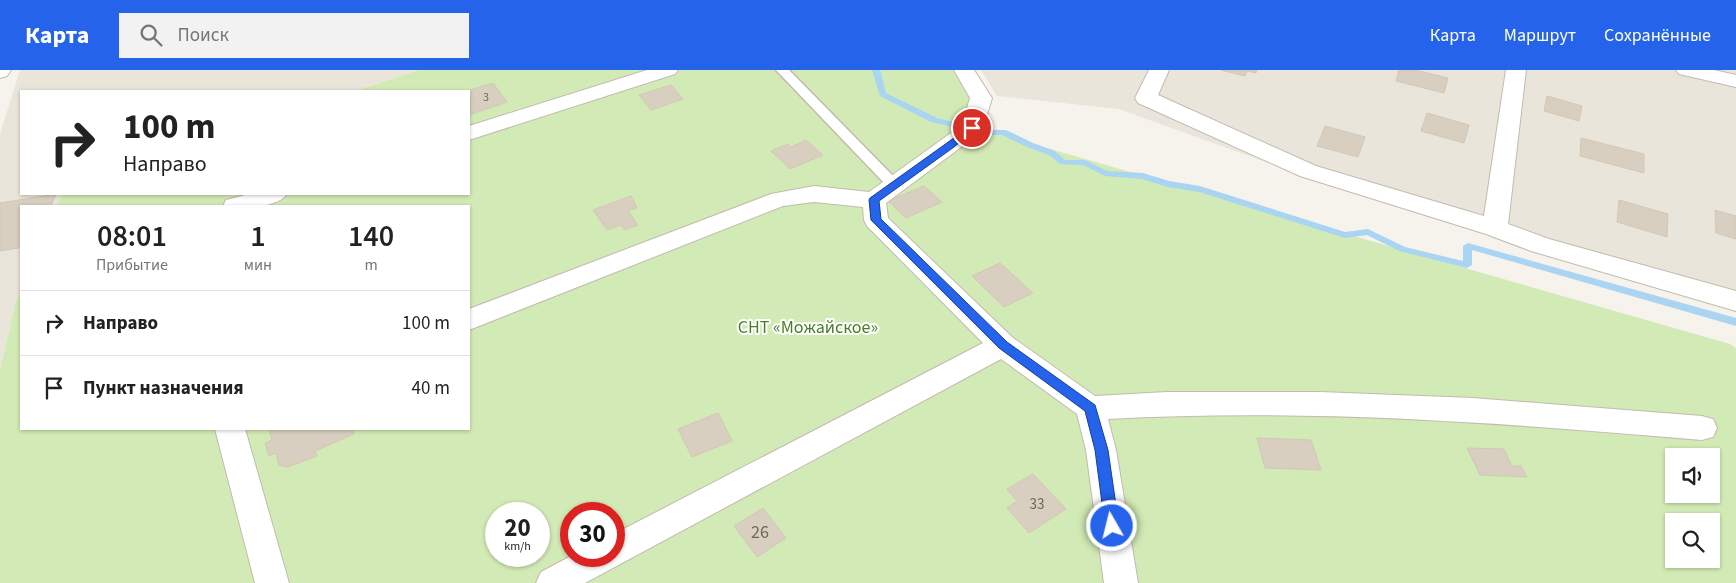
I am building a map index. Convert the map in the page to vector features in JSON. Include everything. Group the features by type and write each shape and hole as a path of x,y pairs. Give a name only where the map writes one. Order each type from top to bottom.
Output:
{"street":[{"path":"470,133 668,70"},
{"path":"470,320 779,199 814,194 884,192 951,146 972,128 981,98 964,70"},
{"path":"1158,70 1146,98 1308,171 1495,228 1540,245 1736,301"},
{"path":"1495,228 1516,70"},
{"path":"1686,70 1736,81"},
{"path":"884,192 876,220 1003,345 1090,408 1101,450 1121,583"},
{"path":"238,205 271,195"},
{"path":"625,545 1003,345"},
{"path":"1090,408 1150,404 1374,404 1525,412 1702,428"},
{"path":"230,430 272,583"},
{"path":"553,583 583,567"}],"lane":[{"path":"782,70 884,192"}],"shaded area":[{"path":"20,70 419,70 358,90 20,90 20,195 62,195 57,205 20,205 20,292 15,304 0,371 0,134"},
{"path":"981,70 1736,70 1736,305 1288,170 1119,109 997,96"}],"green space":[{"name":"СНТ «Можайское»","path":"419,70 972,70 977,128 1730,344 1736,348 1736,583 0,583 0,371 15,304 20,292 20,430 470,430 470,205 57,205 62,195 470,195 470,90 358,90"}],"building":[{"path":"1221,70 1257,70 1256,73 1247,71 1245,76"},
{"path":"1399,70 1416,70 1448,78 1444,93 1396,81"},
{"path":"493,83 507,102 470,115 470,90"},
{"path":"671,85 683,99 651,110 639,95"},
{"path":"1547,96 1582,106 1579,121 1544,111"},
{"path":"1427,113 1469,125 1464,143 1421,131"},
{"path":"1325,126 1365,137 1358,157 1317,146"},
{"path":"1581,138 1644,154 1644,173 1580,156"},
{"path":"806,140 823,155 790,169 771,151 788,144 791,147"},
{"path":"924,186 942,202 906,218 888,201"},
{"path":"56,195 51,205 20,205 19,248 0,251 0,203"},
{"path":"631,196 637,208 628,211 638,225 624,230 621,225 607,230 593,210"},
{"path":"1619,200 1668,214 1667,237 1617,222"},
{"path":"1715,210 1736,216 1736,239 1716,233"},
{"path":"1000,263 1033,293 1004,307 972,276"},
{"path":"718,413 732,441 692,457 678,429"},
{"path":"269,430 352,430 354,434 315,451 317,456 287,467 279,465 276,453 269,456 265,443 272,440"},
{"path":"1257,438 1311,440 1321,470 1265,468"},
{"path":"1467,448 1504,449 1512,466 1521,466 1527,477 1480,475"},
{"path":"1033,474 1066,509 1029,533 1007,508 1017,501 1007,489"},
{"path":"763,508 786,538 757,557 734,526"}],"waterway":[{"path":"876,70 883,94 934,120 961,127"},
{"path":"979,132 1003,132 1052,153 1063,162 1085,163 1105,173 1143,176 1168,184 1200,189 1345,235 1368,232 1402,249 1467,265 1468,246 1736,322"}],"route":[{"path":"972,128 951,146 894,184 874,200 876,220 1003,345 1090,408 1101,450 1112,526"}]}
